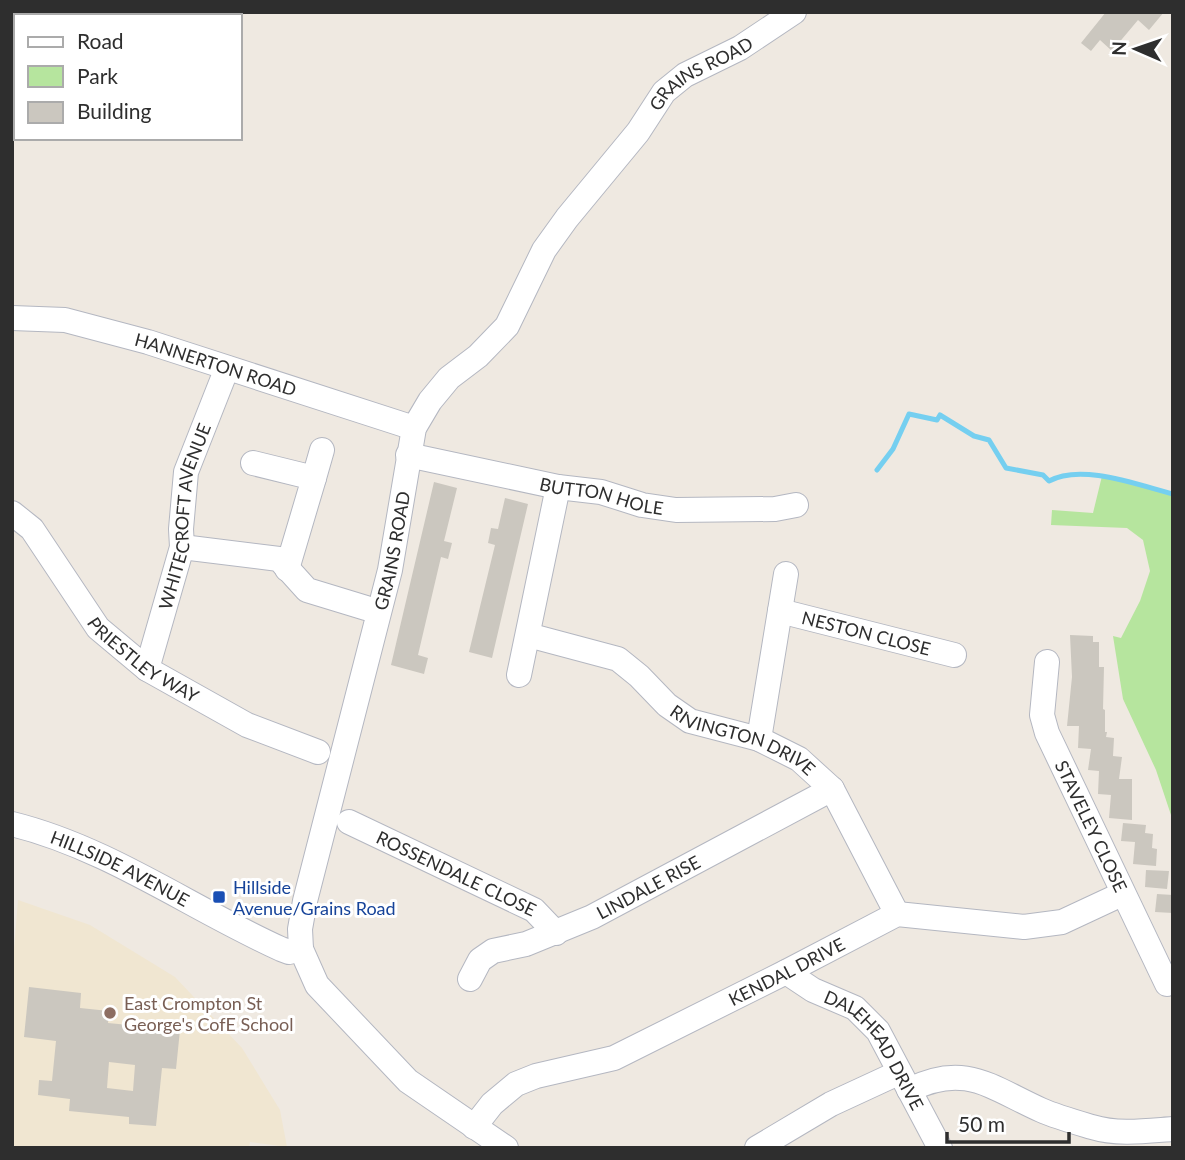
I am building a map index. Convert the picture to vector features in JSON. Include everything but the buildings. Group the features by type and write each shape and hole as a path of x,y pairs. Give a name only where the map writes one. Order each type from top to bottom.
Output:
{"street":[{"name":"GRAINS ROAD","path":"506,1148 408,1081 317,985 300,949 305,901 390,570 414,428 430,401 449,378 478,356 507,326 544,250 638,132 664,92 685,75 740,47 794,12"},
{"name":"HANNERTON ROAD","path":"12,318 65,320 148,342 414,428"},
{"name":"WHITECROFT AVENUE","path":"147,669 183,547 181,529 186,472 227,368"},
{"path":"287,569 322,450"},
{"name":"BUTTON HOLE","path":"408,454 558,487 601,492 642,505 676,510 775,509 796,505"},
{"path":"253,463 314,478"},
{"path":"519,675 558,487"},
{"name":"PRIESTLEY WAY","path":"12,513 32,528 98,628 147,669 247,725 318,752"},
{"path":"183,547 279,559 308,590 366,607"},
{"path":"759,739 786,574"},
{"name":"NESTON CLOSE","path":"780,611 954,655"},
{"name":"RIVINGTON DRIVE","path":"528,635 618,659 667,705 690,721 759,739 799,759 832,789 897,914"},
{"name":"STAVELEY CLOSE","path":"1047,662 1042,715 1044,723 1167,985"},
{"name":"LINDALE RISE","path":"470,979 480,960 493,951 526,944 592,917 832,789"},
{"name":"ROSSENDALE CLOSE","path":"349,822 534,910 556,933"},
{"name":"HILLSIDE AVENUE","path":"12,824 105,858 281,950 300,949"},
{"path":"897,914 1024,927 1062,922 1122,894"},
{"name":"KENDAL DRIVE","path":"474,1127 492,1104 516,1084 536,1076 614,1058 897,914"},
{"name":"DALEHEAD DRIVE","path":"786,972 813,990 855,1008 877,1031 940,1148"},
{"path":"757,1148 831,1104 904,1081 954,1076 993,1085 1042,1110 1094,1128 1117,1132 1173,1129"}],"shaded area":[{"name":"East Crompton St George's CofE School","path":"18,900 90,925 175,977 242,1048 280,1110 287,1147 250,1142 249,1148 12,1148 12,974"}],"green space":[{"path":"1102,476 1173,494 1173,821 1156,770 1123,699 1113,636 1121,638 1140,601 1150,571 1143,540 1127,528 1051,525 1052,510 1093,513"}],"waterway":[{"path":"877,470 893,449 909,414 937,420 940,415 974,436 989,440 1006,468 1043,475 1049,481 1077,474 1110,477 1173,494"}],"place":[{"name":"Hillside Avenue/Grains Road","path":"219,897"},
{"name":"East Crompton St George's CofE School","path":"110,1013"}]}
